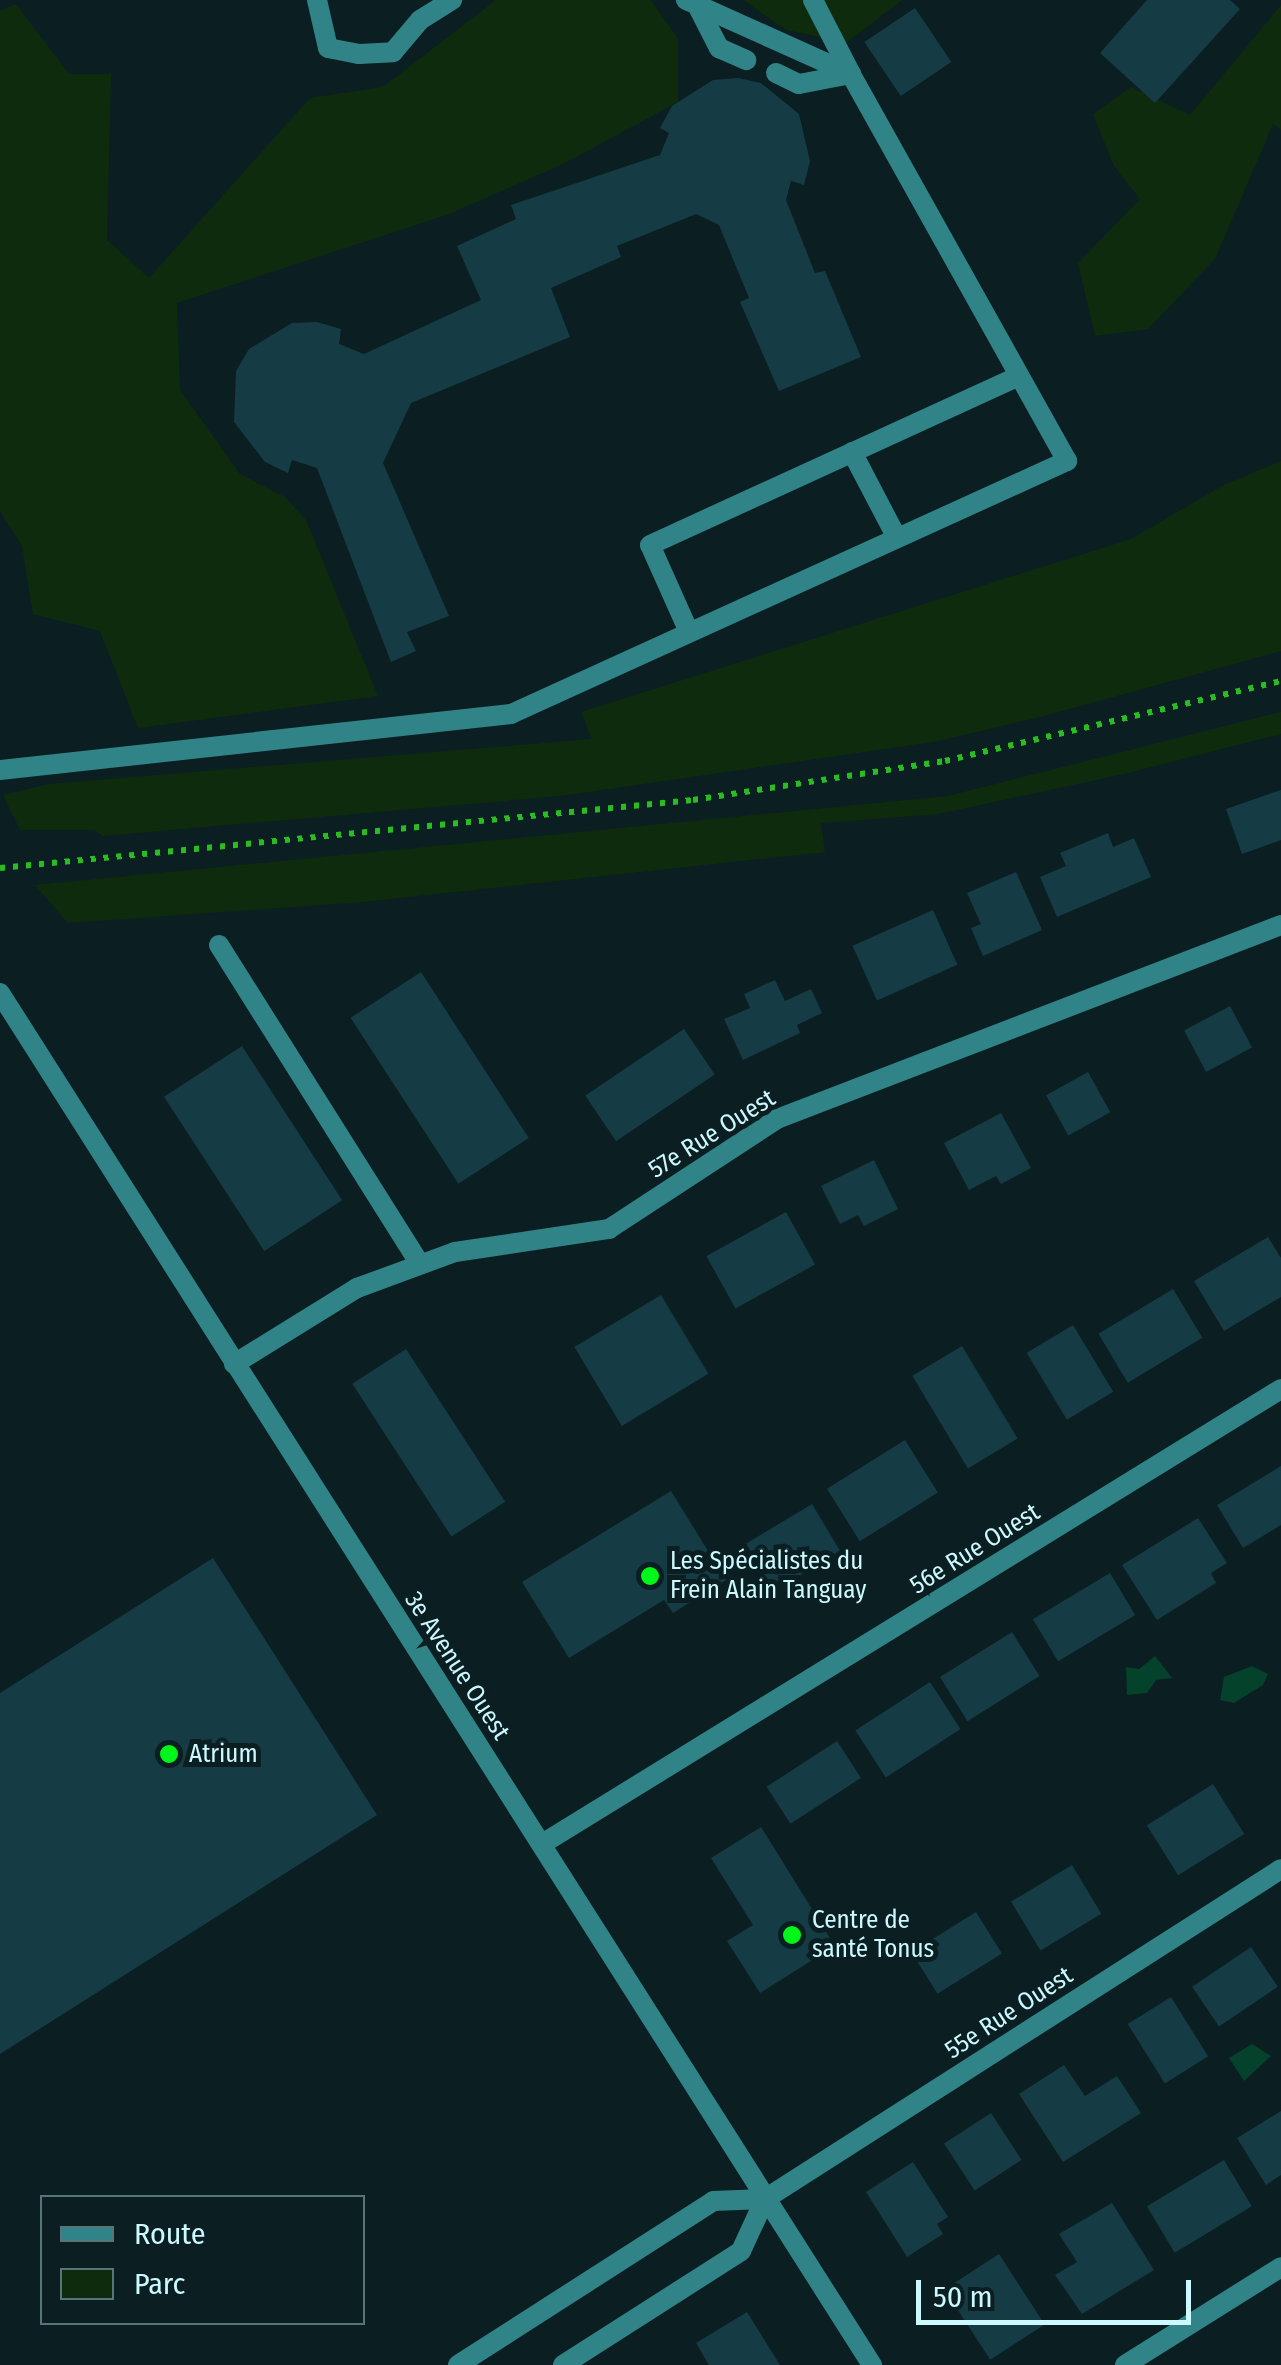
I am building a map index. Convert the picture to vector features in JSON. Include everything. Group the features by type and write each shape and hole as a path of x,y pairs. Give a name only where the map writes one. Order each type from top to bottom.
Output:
{"street":[{"path":"317,0 328,48 359,54 394,52 420,20 452,0"},
{"path":"0,770 512,714 1067,461 1017,377 812,0"},
{"path":"692,4 850,74"},
{"path":"692,4 719,48 746,60"},
{"path":"776,74 799,84 850,74"},
{"path":"689,632 650,545 1017,377"},
{"path":"852,452 896,538"},
{"name":"57e Rue Ouest","path":"234,1364 356,1288 419,1263 610,1229 777,1119 1281,925"},
{"path":"219,945 419,1263"},
{"name":"3e Avenue Ouest","path":"0,993 872,2365"},
{"name":"56e Rue Ouest","path":"542,1844 1281,1389"},
{"name":"55e Rue Ouest","path":"765,2200 1281,1869"},
{"path":"458,2365 713,2201 765,2200 741,2251 564,2365"},
{"path":"1125,2365 1281,2267"}],"path":[{"path":"0,868 693,800 945,760 1281,681"}],"green space":[{"path":"496,0 650,0 678,38 678,102 563,164 449,214 177,303 180,390 240,474 285,497 306,520 378,696 138,728 100,631 33,614 22,546 0,511 0,11 16,4 69,74 111,74 107,240 149,278 310,98 383,87"},
{"path":"743,0 902,0 847,42 786,30"},
{"path":"1281,5 1281,130 1273,124 1215,259 1148,329 1095,336 1078,263 1140,199 1114,166 1093,114 1131,87 1190,115"},
{"path":"1281,461 1281,651 1040,717 933,742 560,796 103,836 94,830 20,830 3,795 49,784 592,739 581,712 1131,539 1222,486"},
{"path":"1281,712 1281,734 1128,773 938,814 821,823 825,852 363,902 68,923 35,885 948,796"}],"shaded area":[{"path":"1155,1656 1172,1678 1156,1680 1147,1693 1127,1695 1126,1667 1139,1669"},
{"path":"1252,1666 1268,1674 1263,1685 1234,1703 1220,1700 1224,1677"},
{"path":"1252,2044 1271,2056 1244,2081 1229,2058"}],"building":[{"path":"1147,0 1230,0 1240,9 1155,103 1100,53"},
{"path":"915,8 951,62 901,96 864,42"},
{"path":"738,78 761,83 799,114 810,161 804,185 791,181 786,200 815,273 825,271 861,357 779,391 740,302 749,298 719,225 696,214 617,246 621,257 551,288 570,337 411,403 383,463 449,616 407,632 416,651 391,662 317,468 292,460 288,473 265,462 234,422 236,371 249,349 292,323 317,322 341,329 339,344 364,354 481,300 457,246 516,219 511,205 660,155 669,133 660,128 672,106 713,80"},
{"path":"1281,790 1281,840 1242,854 1226,809"},
{"path":"1108,833 1113,847 1134,838 1151,877 1057,917 1040,877 1066,866 1060,853"},
{"path":"1016,872 1042,930 983,956 971,928 981,924 967,893"},
{"path":"933,910 957,965 877,1001 853,946"},
{"path":"421,972 529,1138 458,1184 351,1018"},
{"path":"775,980 785,1001 811,989 822,1013 797,1025 800,1033 743,1060 724,1019 750,1008 744,994"},
{"path":"1230,1006 1252,1047 1206,1072 1184,1030"},
{"path":"684,1029 715,1075 616,1141 585,1096"},
{"path":"242,1046 342,1200 264,1251 164,1097"},
{"path":"1088,1072 1110,1112 1068,1136 1046,1095"},
{"path":"1001,1113 1031,1168 1001,1184 996,1176 969,1190 944,1143"},
{"path":"874,1160 898,1209 864,1226 858,1215 840,1224 821,1186"},
{"path":"786,1212 815,1264 735,1309 706,1256"},
{"path":"1268,1237 1281,1258 1281,1297 1224,1331 1194,1281"},
{"path":"1173,1289 1202,1338 1128,1383 1098,1334"},
{"path":"661,1295 708,1374 622,1426 574,1347"},
{"path":"1073,1325 1113,1392 1067,1420 1027,1353"},
{"path":"962,1346 1018,1439 968,1468 912,1376"},
{"path":"406,1349 505,1502 451,1536 352,1384"},
{"path":"905,1440 938,1493 860,1541 827,1489"},
{"path":"1281,1466 1281,1525 1243,1548 1217,1505"},
{"path":"671,1491 726,1580 673,1613 664,1600 569,1658 522,1582"},
{"path":"812,1504 840,1551 770,1593 742,1546"},
{"path":"1198,1518 1227,1563 1211,1573 1216,1583 1157,1620 1122,1565"},
{"name":"Atrium","path":"213,1558 377,1815 0,2054 0,1693"},
{"path":"1110,1573 1135,1615 1058,1661 1033,1619"},
{"path":"1012,1632 1040,1676 967,1721 940,1677"},
{"path":"930,1682 960,1729 886,1777 855,1730"},
{"path":"837,1741 861,1778 791,1824 767,1787"},
{"path":"1213,1784 1244,1834 1178,1875 1147,1825"},
{"path":"761,1827 835,1946 760,1993 727,1941 753,1925 711,1858"},
{"path":"1072,1865 1101,1914 1040,1950 1011,1902"},
{"path":"976,1912 1002,1954 938,1994 912,1952"},
{"path":"1251,1947 1278,1987 1219,2026 1192,1987"},
{"path":"1171,1997 1208,2056 1165,2083 1128,2024"},
{"path":"1064,2065 1085,2096 1117,2076 1141,2113 1063,2162 1019,2094"},
{"path":"1281,2111 1281,2175 1266,2185 1237,2138"},
{"path":"991,2113 1021,2160 975,2190 944,2143"},
{"path":"1224,2160 1252,2206 1175,2253 1147,2206"},
{"path":"913,2162 948,2217 937,2224 943,2234 907,2257 866,2192"},
{"path":"1112,2203 1154,2270 1082,2314 1055,2275 1077,2262 1059,2234"},
{"path":"999,2254 1045,2324 990,2360 944,2289"},
{"path":"747,2312 780,2365 709,2365 696,2343"}],"place":[{"name":"Les Spécialistes du Frein Alain Tanguay","path":"650,1576"},
{"name":"Atrium","path":"169,1754"},
{"name":"Centre de santé Tonus","path":"792,1935"}]}
